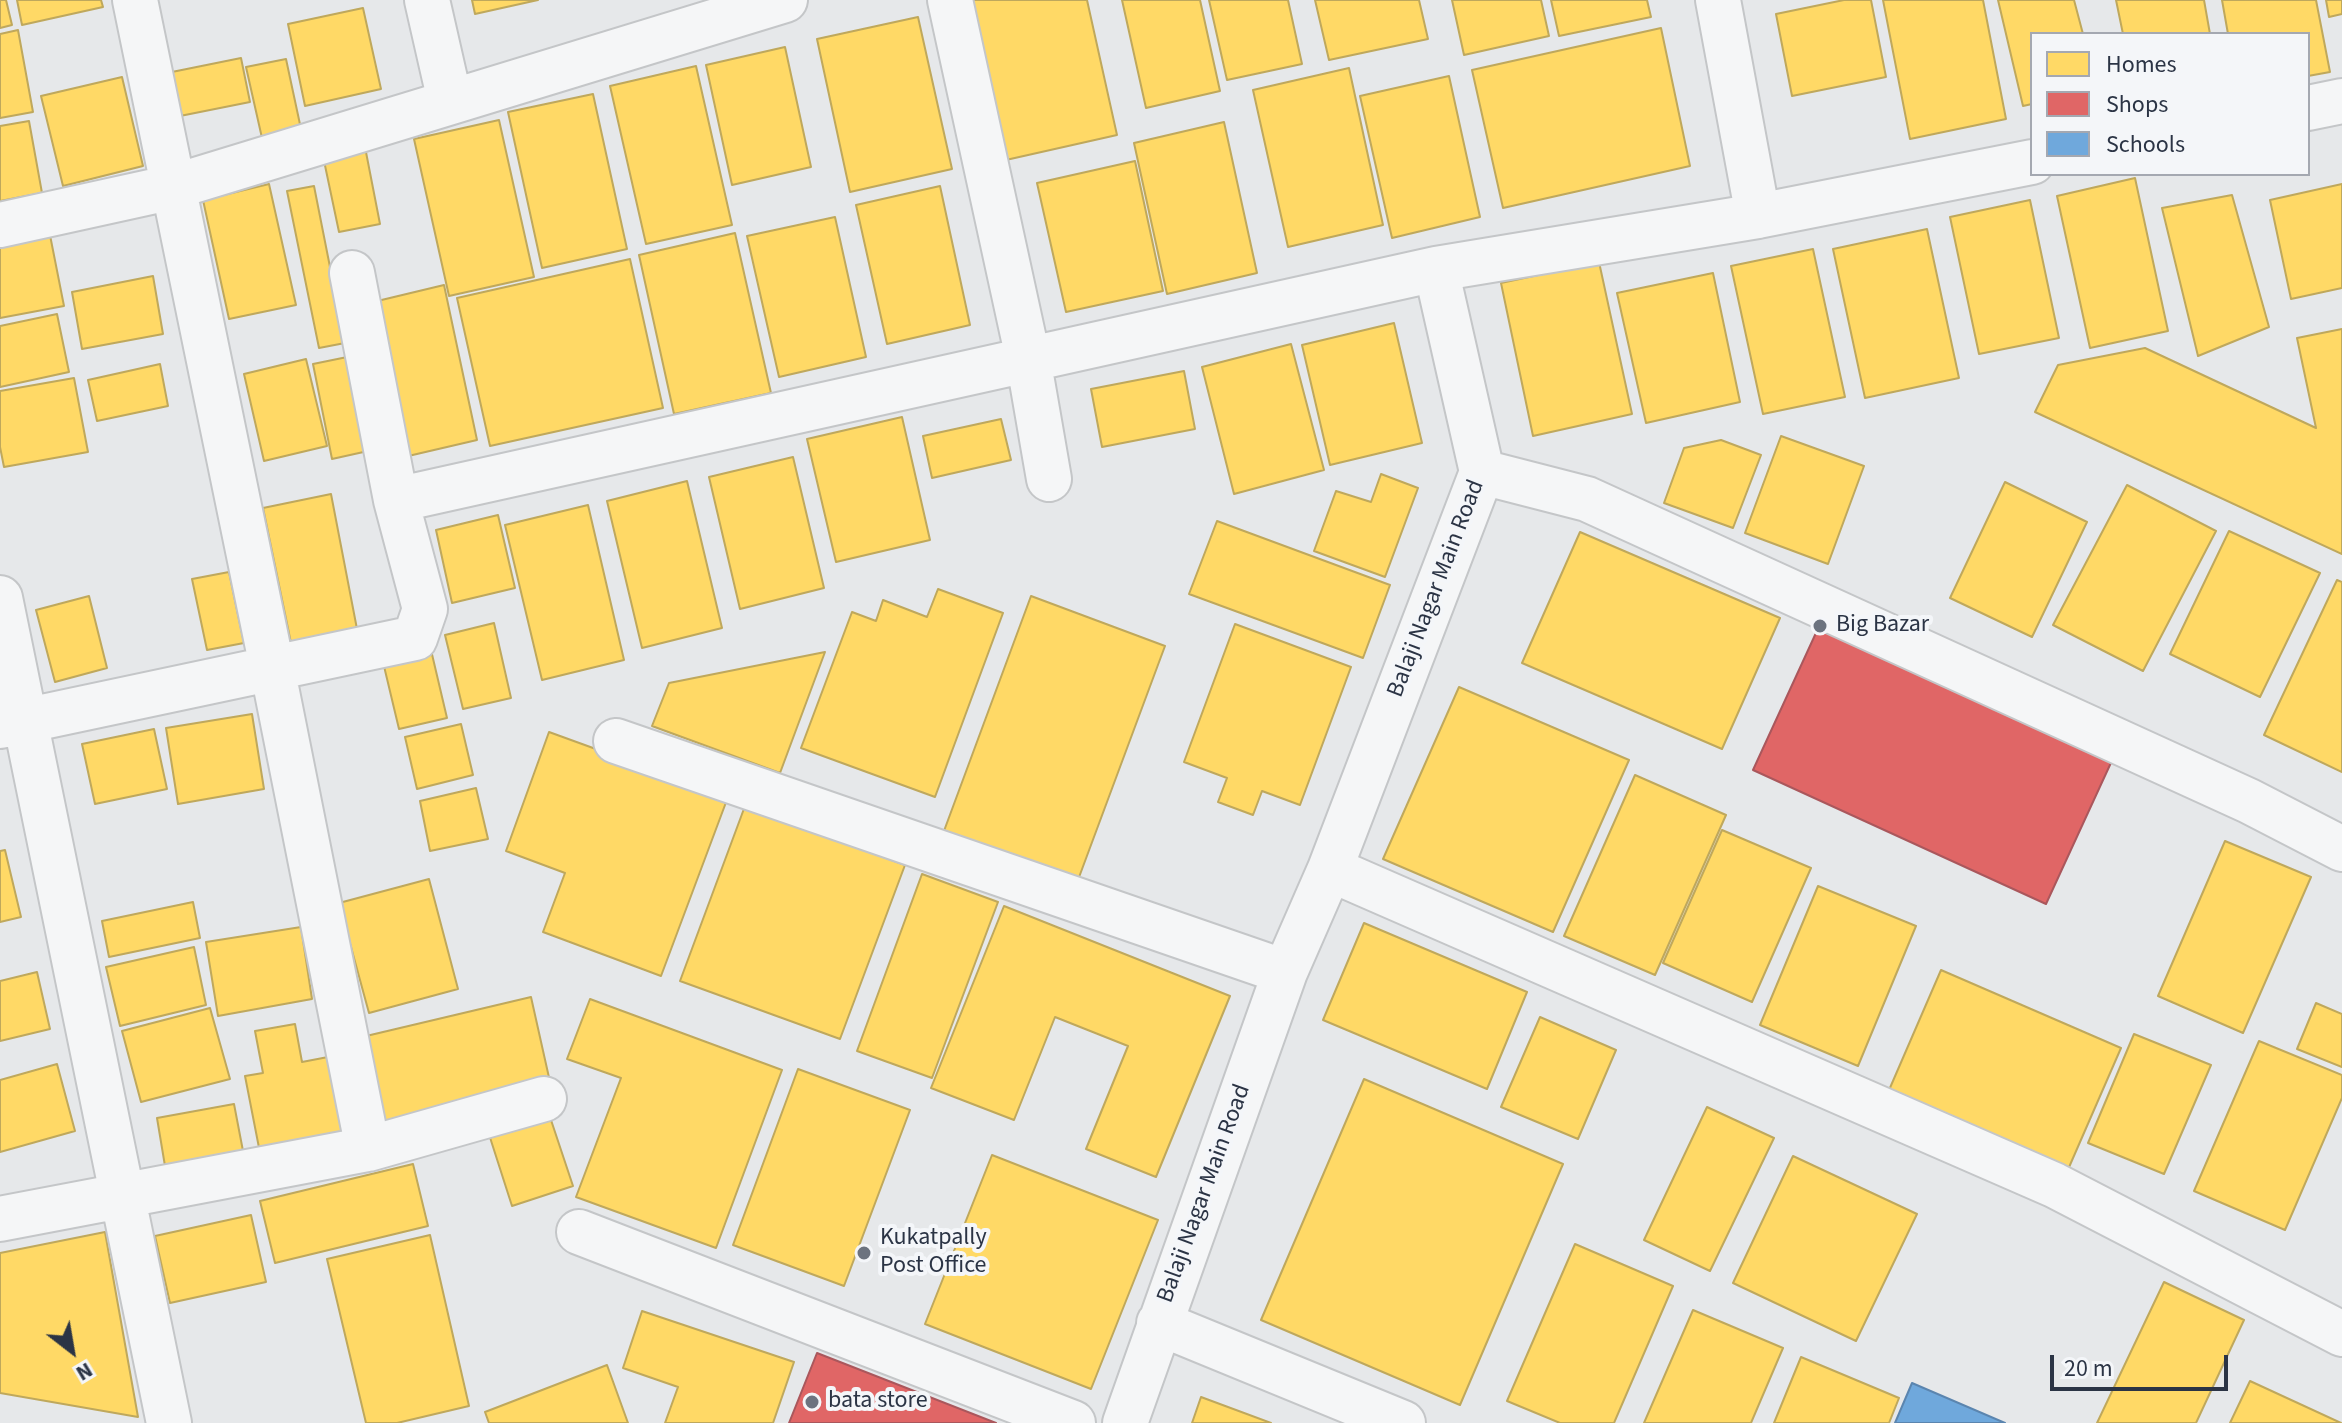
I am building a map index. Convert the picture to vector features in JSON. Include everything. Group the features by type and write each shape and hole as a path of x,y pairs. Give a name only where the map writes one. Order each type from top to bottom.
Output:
{"street":[{"path":"135,0 368,1149"},
{"path":"427,0 450,101"},
{"path":"0,225 173,187 785,0"},
{"path":"950,0 1028,358 1049,479"},
{"path":"1718,0 1758,216"},
{"path":"2310,108 2342,101"},
{"path":"396,500 1436,269 1758,216 2030,162"},
{"name":"Balaji Nagar Main Road","path":"1125,1423 1285,972 1330,869 1482,472 1436,269"},
{"path":"13,724 415,638 425,609 396,500 352,273"},
{"path":"1482,472 1587,499 2249,801 2342,849"},
{"path":"0,598 13,724 123,1196 169,1423"},
{"path":"616,741 1285,972"},
{"path":"1330,869 2054,1185 2342,1334"},
{"path":"0,1219 368,1149 544,1099"},
{"path":"579,1232 1073,1423"},
{"path":"1159,1323 1403,1423"}],"building: Homes":[{"path":"0,0 6,0 12,25 0,28"},
{"path":"17,0 101,0 103,7 22,25"},
{"path":"472,0 538,0 475,14"},
{"path":"965,0 1087,0 1117,135 997,162"},
{"path":"1122,0 1200,0 1220,91 1146,108"},
{"path":"1209,0 1288,0 1302,64 1227,80"},
{"path":"1315,0 1419,0 1428,39 1329,60"},
{"path":"1452,0 1541,0 1549,36 1464,55"},
{"path":"1551,0 1647,0 1651,17 1559,36"},
{"path":"1844,0 1871,0 1886,77 1792,96 1776,14"},
{"path":"1883,0 1983,0 2006,119 1910,139"},
{"path":"1998,0 2074,0 2082,32 2030,32 2030,104 2023,106"},
{"path":"2116,0 2204,0 2210,32 2123,32"},
{"path":"2222,0 2316,0 2330,72 2310,76 2310,32 2228,32"},
{"path":"2326,0 2342,0 2342,14 2329,17"},
{"path":"363,8 381,89 305,106 288,24"},
{"path":"918,17 952,169 850,192 817,39"},
{"path":"1661,28 1690,166 1503,208 1472,70"},
{"path":"18,30 33,112 0,118 0,34"},
{"path":"785,47 811,167 732,185 706,65"},
{"path":"241,58 250,102 170,118 162,74"},
{"path":"286,59 301,129 262,138 246,67"},
{"path":"696,66 732,225 646,244 610,86"},
{"path":"1349,68 1383,225 1288,247 1253,90"},
{"path":"1449,76 1480,217 1392,238 1360,96"},
{"path":"122,77 143,166 63,186 41,96"},
{"path":"593,94 627,249 542,268 508,112"},
{"path":"499,120 534,277 449,296 414,139"},
{"path":"29,121 42,193 0,201 0,126"},
{"path":"1224,122 1257,273 1167,294 1134,143"},
{"path":"365,147 380,224 339,232 323,156"},
{"path":"1135,161 1163,291 1066,312 1037,183"},
{"path":"2135,178 2168,331 2090,348 2057,196"},
{"path":"269,184 296,305 229,319 203,200"},
{"path":"2342,184 2342,288 2291,299 2270,200"},
{"path":"314,186 345,343 319,348 287,191"},
{"path":"940,186 970,325 887,344 856,205"},
{"path":"2232,195 2269,327 2198,356 2162,208"},
{"path":"2030,200 2059,338 1979,354 1950,217"},
{"path":"835,217 866,357 779,377 747,236"},
{"path":"48,225 64,306 0,318 0,235"},
{"path":"1927,229 1959,378 1865,398 1833,249"},
{"path":"735,233 771,393 674,414 639,255"},
{"path":"1813,249 1845,397 1763,414 1731,266"},
{"path":"630,259 663,408 490,446 457,298"},
{"path":"1599,262 1632,414 1533,436 1501,283"},
{"path":"1713,273 1740,402 1646,423 1617,293"},
{"path":"153,276 163,334 82,349 72,292"},
{"path":"444,285 477,440 404,457 369,303"},
{"path":"57,314 69,372 0,387 0,326"},
{"path":"1394,323 1422,443 1330,465 1302,345"},
{"path":"2342,329 2342,554 2035,412 2058,365 2145,348 2316,428 2297,338"},
{"path":"1291,344 1324,470 1234,494 1202,367"},
{"path":"357,355 377,449 332,459 313,364"},
{"path":"306,359 327,446 264,461 244,374"},
{"path":"160,364 168,406 97,421 88,380"},
{"path":"1184,371 1195,429 1102,447 1091,389"},
{"path":"74,378 88,452 4,467 0,447 0,391"},
{"path":"902,417 930,540 836,562 807,439"},
{"path":"1001,419 1011,460 932,478 923,436"},
{"path":"1781,436 1864,466 1828,564 1745,533"},
{"path":"1721,440 1761,455 1733,528 1664,503 1684,448"},
{"path":"793,457 824,588 740,609 709,477"},
{"path":"1381,474 1418,488 1385,577 1314,551 1336,491 1371,502"},
{"path":"687,481 722,628 642,648 607,501"},
{"path":"2005,482 2087,522 2032,637 1950,598"},
{"path":"2127,485 2216,531 2143,671 2053,625"},
{"path":"331,494 357,629 291,643 263,508"},
{"path":"588,505 624,660 542,680 505,525"},
{"path":"498,515 515,588 452,603 436,530"},
{"path":"1217,521 1390,585 1363,658 1189,594"},
{"path":"2229,531 2320,573 2260,697 2170,654"},
{"path":"1580,532 1780,618 1722,749 1522,663"},
{"path":"229,572 244,643 207,650 192,579"},
{"path":"2337,580 2342,582 2342,772 2264,735"},
{"path":"938,589 1003,613 935,797 801,748 852,612 876,621 883,600 927,617"},
{"path":"89,596 107,668 55,682 36,610"},
{"path":"1031,596 1165,646 1075,888 941,839"},
{"path":"494,623 511,698 463,709 445,635"},
{"path":"1235,624 1351,667 1300,805 1262,791 1253,815 1218,802 1227,778 1184,762"},
{"path":"431,650 447,718 399,729 383,662"},
{"path":"825,652 780,773 652,726 669,683"},
{"path":"1459,687 1629,760 1553,932 1383,859"},
{"path":"252,714 264,789 178,804 166,728"},
{"path":"461,724 473,775 417,789 405,737"},
{"path":"154,729 167,789 95,804 82,744"},
{"path":"549,732 728,797 661,976 543,932 565,873 506,851"},
{"path":"1635,775 1726,815 1655,975 1564,936"},
{"path":"476,788 488,839 430,851 420,801"},
{"path":"745,806 905,865 840,1039 680,981"},
{"path":"1722,830 1811,868 1752,1002 1663,963"},
{"path":"2225,841 2311,877 2243,1033 2158,996"},
{"path":"5,850 21,917 0,922 0,851"},
{"path":"922,874 998,902 932,1078 857,1051"},
{"path":"429,879 458,989 369,1013 339,903"},
{"path":"1818,886 1916,926 1858,1066 1760,1025"},
{"path":"193,902 200,938 109,957 102,921"},
{"path":"1004,906 1230,996 1156,1177 1086,1149 1128,1046 1055,1017 1014,1120 931,1088"},
{"path":"1364,923 1527,992 1487,1089 1323,1020"},
{"path":"301,927 312,999 218,1016 206,942"},
{"path":"194,947 206,1005 120,1026 106,967"},
{"path":"1941,970 2121,1048 2063,1181 1883,1104"},
{"path":"37,972 50,1029 0,1041 0,981"},
{"path":"531,997 550,1082 381,1122 362,1037"},
{"path":"590,999 782,1070 716,1248 576,1197 621,1078 567,1059"},
{"path":"2316,1003 2342,1014 2342,1067 2297,1049"},
{"path":"210,1008 230,1079 141,1102 122,1031"},
{"path":"1540,1017 1616,1050 1578,1139 1501,1107"},
{"path":"295,1024 302,1062 328,1057 344,1142 261,1158 245,1076 263,1073 255,1031"},
{"path":"2134,1034 2211,1065 2164,1174 2088,1143"},
{"path":"2259,1041 2342,1075 2342,1098 2285,1230 2194,1191"},
{"path":"57,1064 75,1131 0,1152 0,1080"},
{"path":"798,1069 910,1110 844,1286 733,1245"},
{"path":"1364,1079 1563,1164 1460,1405 1261,1320"},
{"path":"234,1104 243,1151 165,1166 157,1118"},
{"path":"546,1105 573,1186 512,1206 486,1125"},
{"path":"1707,1107 1774,1138 1710,1271 1644,1240"},
{"path":"992,1155 1158,1220 1091,1389 925,1324"},
{"path":"1793,1156 1917,1214 1856,1341 1733,1283"},
{"path":"413,1164 428,1226 275,1263 260,1201"},
{"path":"251,1215 266,1282 170,1303 155,1236"},
{"path":"105,1232 138,1417 0,1393 0,1253"},
{"path":"430,1235 469,1406 397,1423 366,1423 327,1259"},
{"path":"1575,1244 1673,1286 1614,1423 1560,1423 1507,1401"},
{"path":"2164,1282 2244,1320 2196,1423 2097,1423"},
{"path":"1693,1310 1783,1348 1751,1423 1644,1423"},
{"path":"642,1311 794,1362 773,1423 665,1423 678,1387 623,1368"},
{"path":"1801,1357 1899,1398 1889,1423 1774,1423"},
{"path":"607,1365 628,1423 489,1423 485,1412"},
{"path":"2250,1381 2341,1423 2230,1423"},
{"path":"1201,1397 1271,1423 1192,1423"}],"building: Shops":[{"path":"1821,622 2115,754 2046,904 1753,770"},
{"path":"817,1353 996,1423 789,1423"}],"building: Schools":[{"path":"1912,1383 2005,1423 1895,1423"}],"place":[{"name":"Big Bazar","path":"1820,626"},
{"name":"Kukatpally Post Office","path":"864,1253"},
{"name":"bata store","path":"812,1402"}]}
